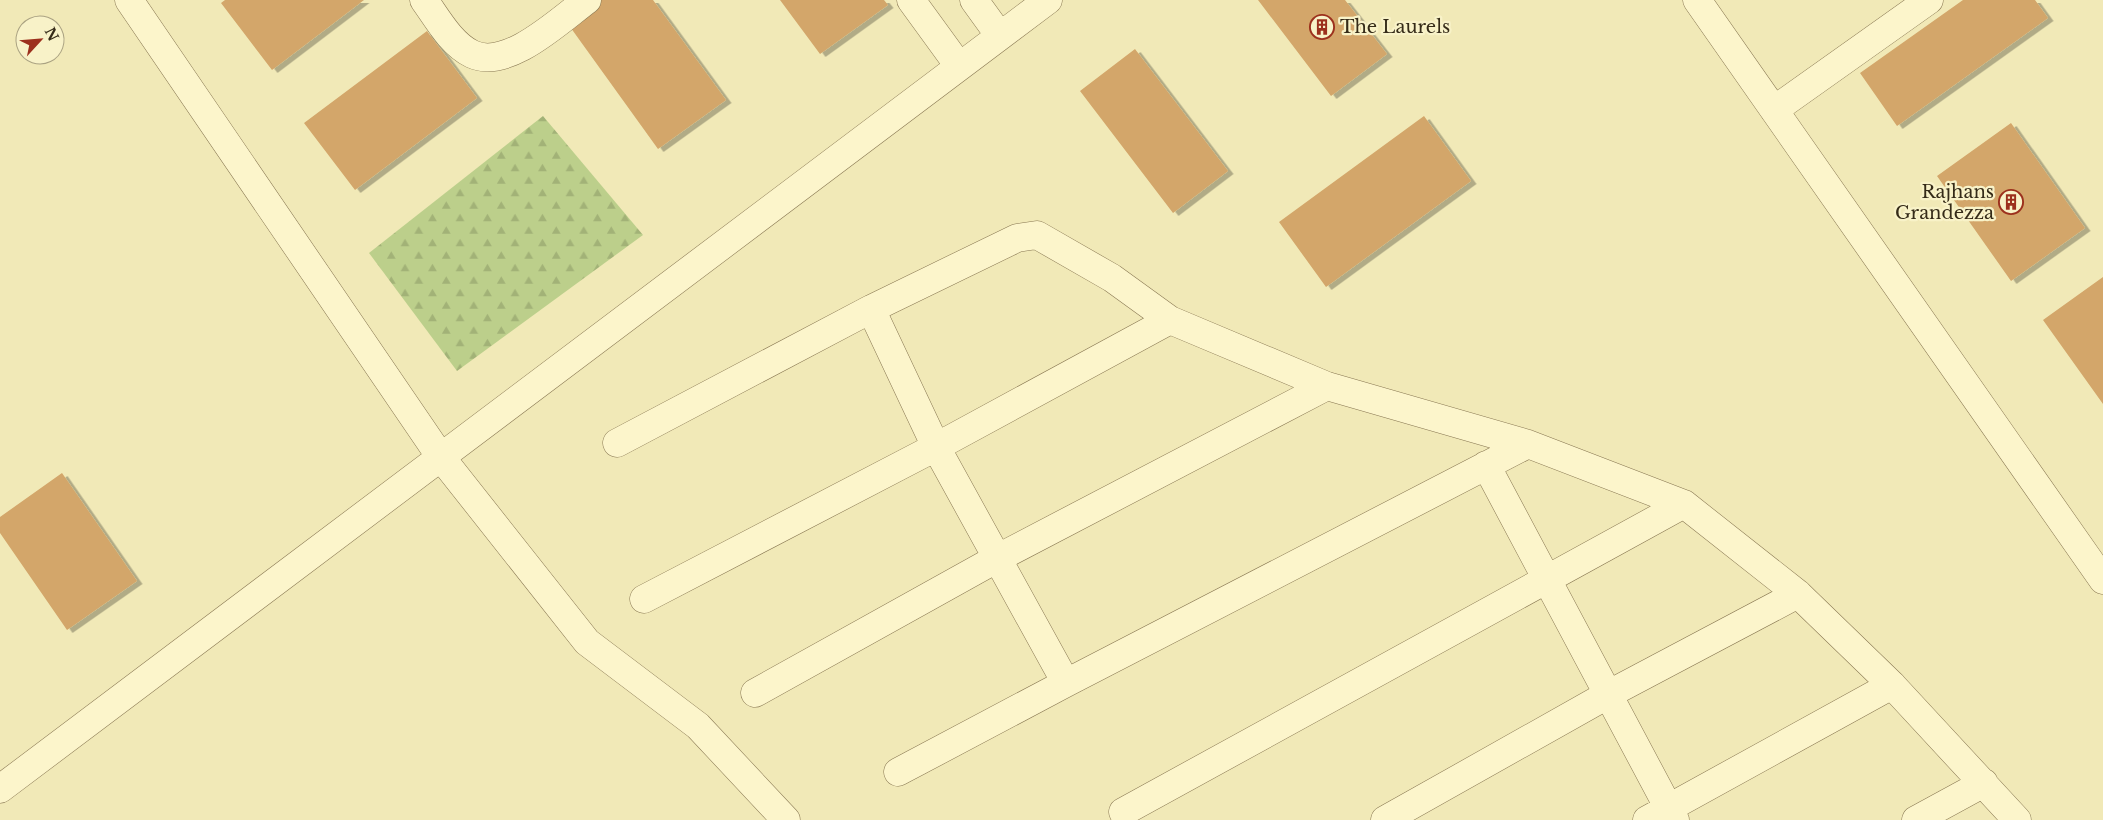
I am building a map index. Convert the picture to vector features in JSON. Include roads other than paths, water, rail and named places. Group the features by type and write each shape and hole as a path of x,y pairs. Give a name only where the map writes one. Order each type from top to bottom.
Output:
{"street":[{"path":"129,0 440,456 587,642 698,726 786,820"},
{"path":"424,0 452,39 472,55 496,59 515,52 588,0"},
{"path":"911,0 959,66"},
{"path":"974,0 1000,36"},
{"path":"0,789 1048,0"},
{"path":"1697,0 2103,580"},
{"path":"1774,110 1929,0"},
{"path":"617,443 871,309 1017,238 1037,235 1112,278 1170,320 1327,386 1528,444 1684,504 1798,594 1892,685 2017,820"},
{"path":"871,309 936,447 996,559 1066,682"},
{"path":"644,599 936,447 1170,320"},
{"path":"755,693 996,559 1327,386"},
{"path":"898,772 1066,682 1528,444"},
{"path":"1486,465 1609,694 1664,816 1892,685"},
{"path":"1122,812 1684,504"},
{"path":"1386,820 1609,694 1798,594"},
{"path":"1916,820 1984,783"}],"place":[{"name":"The Laurels","path":"1322,27"},
{"name":"Rajhans Grandezza","path":"2011,202"}]}
